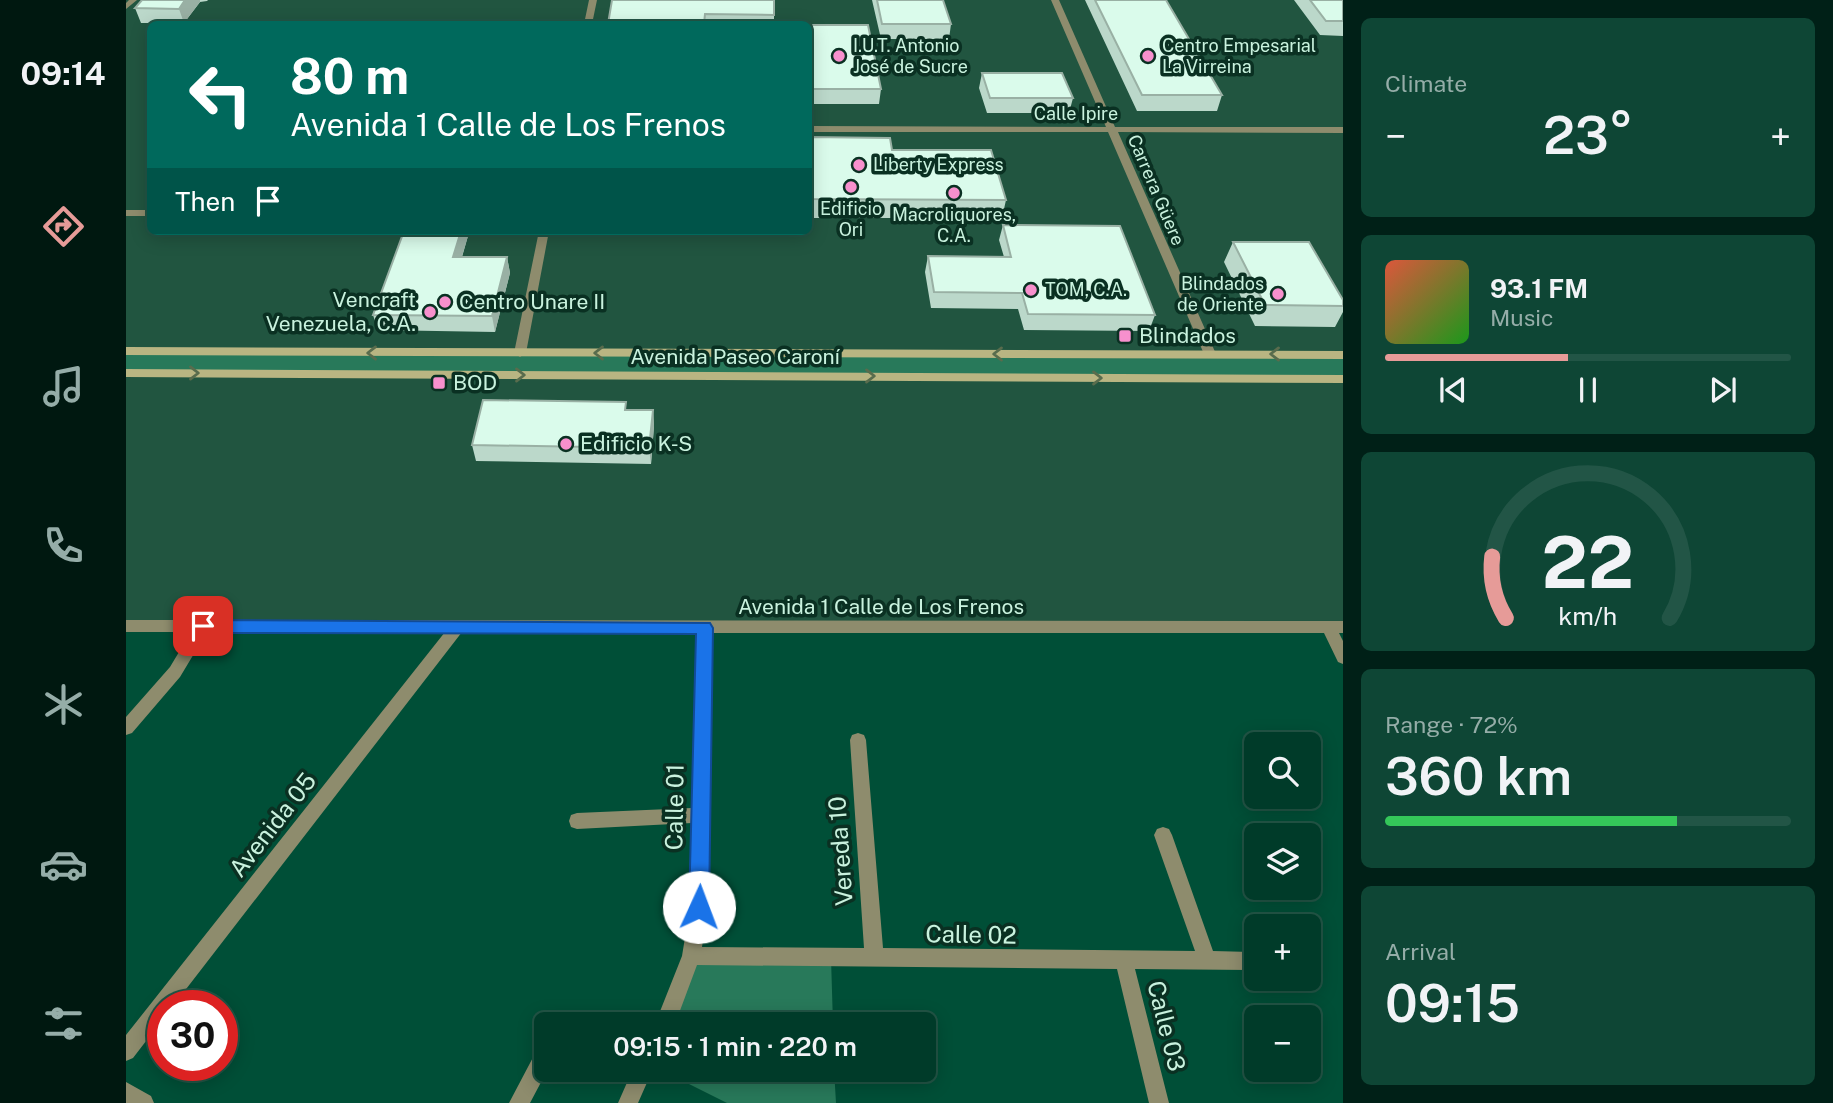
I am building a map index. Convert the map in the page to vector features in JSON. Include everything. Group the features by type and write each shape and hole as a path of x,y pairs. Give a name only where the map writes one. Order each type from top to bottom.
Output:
{"street":[{"path":"126,7 132,0"},
{"path":"589,21 593,0"},
{"name":"Carrera Güere","path":"1055,0 1210,354"},
{"name":"Calle Ipire","path":"812,129 1343,131"},
{"path":"126,213 147,213"},
{"path":"520,353 543,235"},
{"name":"Avenida Paseo Caroní","path":"126,351 1343,355"},
{"name":"Avenida Paseo Caroní","path":"126,373 1343,379"},
{"name":"Avenida 1 Calle de Los Frenos","path":"126,626 1336,627"},
{"path":"126,728 175,672 203,626"},
{"path":"1336,627 1343,657"},
{"name":"Avenida 05","path":"126,1051 457,628"},
{"name":"Calle 01","path":"670,1012 691,956 699,907 704,628"},
{"name":"Vereda 10","path":"858,740 874,958"},
{"path":"577,821 702,815"},
{"path":"1163,835 1207,960"},
{"name":"Calle 02","path":"691,956 1244,961"},
{"name":"Calle 03","path":"1124,961 1159,1103"},
{"path":"519,1103 534,1075"},
{"path":"628,1103 637,1082"},
{"path":"126,1092 144,1103"}],"shaded area":[{"path":"126,0 1343,0 1343,355 126,351"},
{"path":"126,351 1343,355 1343,379 126,373"},
{"path":"126,373 1343,379 1343,627 126,626"},
{"path":"691,956 831,958 833,1012 670,1012"},
{"path":"685,1082 835,1082 836,1103 727,1103"}],"building":[{"path":"142,0 185,0 179,9 135,8"},
{"path":"612,0 774,0 774,15 705,14 704,21 608,21"},
{"path":"877,0 943,0 951,24 882,24"},
{"name":"Centro Empesarial La Virreina","path":"1095,0 1166,0 1222,95 1142,95"},
{"path":"1310,0 1343,0 1343,21 1326,21"},
{"name":"I.U.T. Antonio José de Sucre","path":"812,25 868,25 881,89 813,89"},
{"path":"982,73 1062,73 1073,98 990,98"},
{"path":"812,137 890,138 892,150 991,150 1006,200 812,199"},
{"name":"TOM, C.A.","path":"1003,225 1120,226 1155,315 1028,314 1022,293 934,292 928,256 1011,257"},
{"name":"Centro Unare II","path":"403,235 460,235 453,257 507,257 492,316 373,315"},
{"path":"1233,242 1309,242 1343,300 1343,306 1265,305"},
{"name":"Edificio K-S","path":"483,400 626,402 625,410 653,410 649,448 472,445"}],"place":[{"name":"I.U.T. Antonio José de Sucre","path":"839,56"},
{"name":"Centro Empesarial La Virreina","path":"1148,56"},
{"name":"Liberty Express","path":"859,165"},
{"name":"Edificio Ori","path":"851,187"},
{"name":"Macroliquores, C.A.","path":"954,193"},
{"name":"TOM, C.A.","path":"1031,290"},
{"name":"Blindados de Oriente","path":"1278,294"},
{"name":"Centro Unare II","path":"445,302"},
{"name":"Vencraft Venezuela, C.A.","path":"430,312"},
{"name":"Blindados","path":"1125,336"},
{"name":"BOD","path":"439,383"},
{"name":"Edificio K-S","path":"566,444"}],"route":[{"path":"203,626 704,628 699,907"}]}
